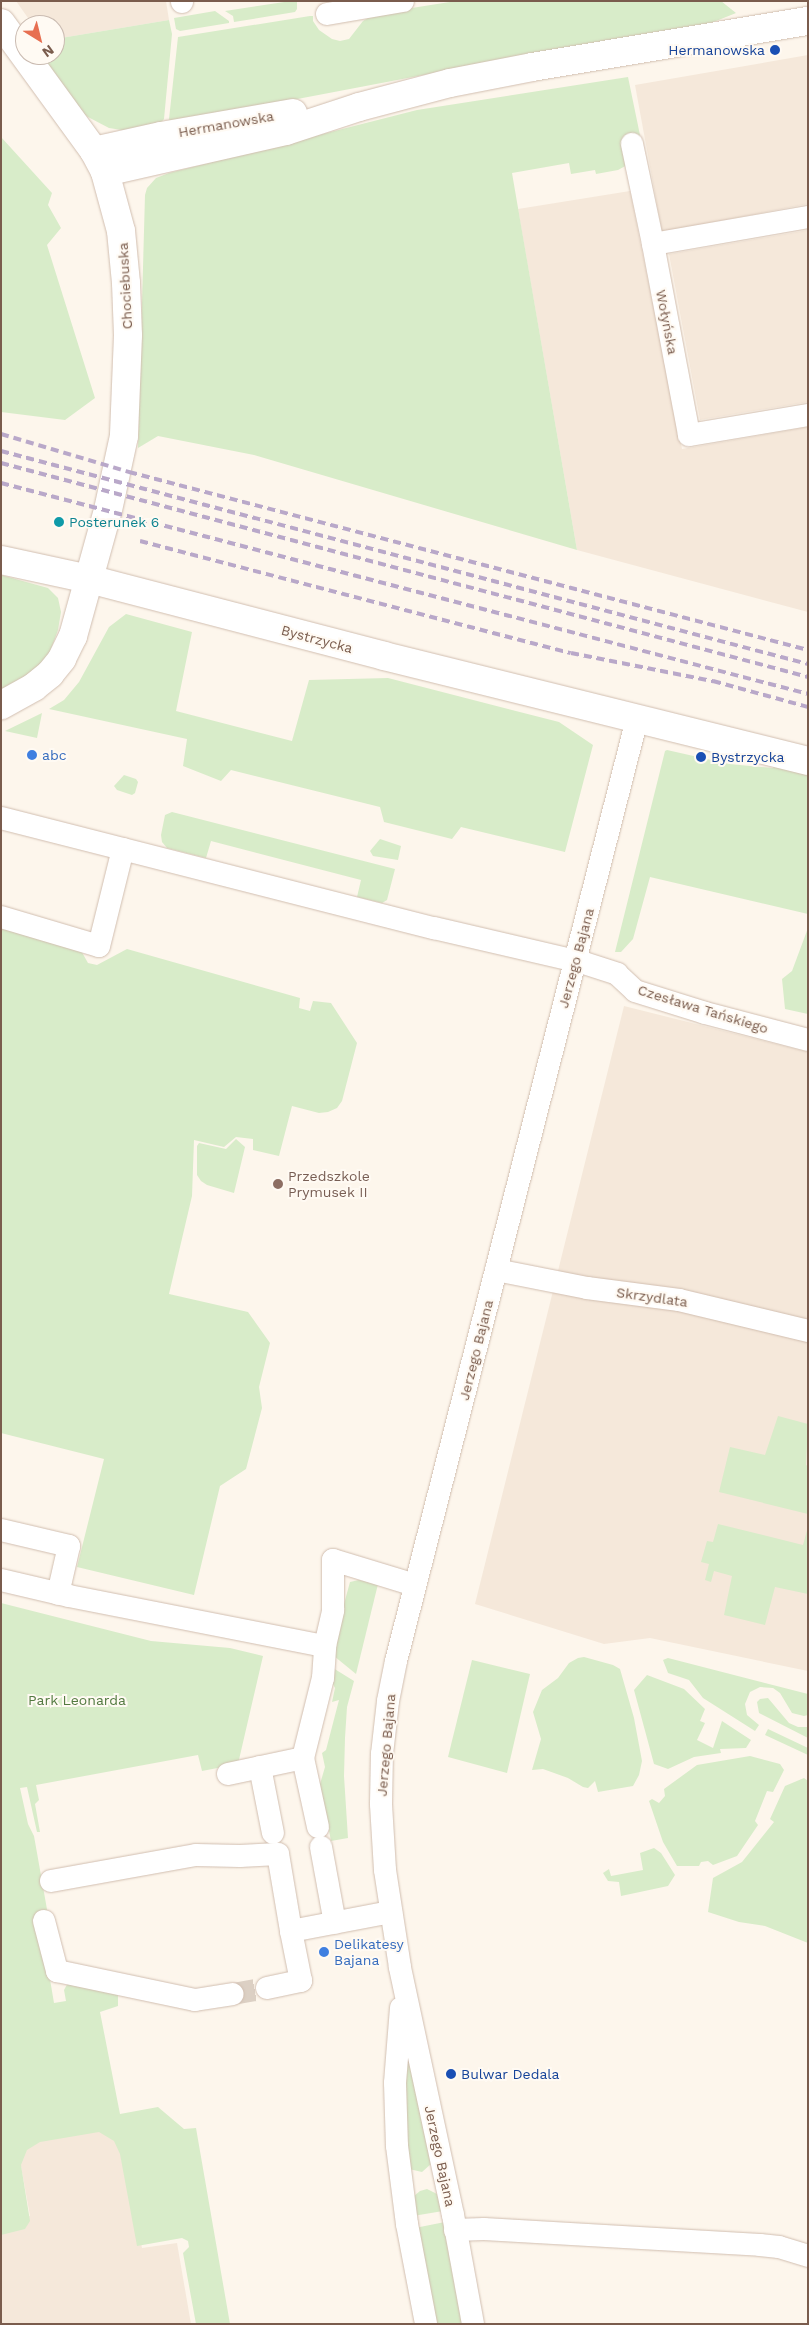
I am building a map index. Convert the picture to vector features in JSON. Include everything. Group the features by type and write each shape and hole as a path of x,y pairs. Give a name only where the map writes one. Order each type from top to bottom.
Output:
{"street":[{"path":"327,14 404,1"},
{"name":"Hermanowska","path":"99,161 161,136 279,114 359,107 450,83 532,67 808,21"},
{"name":"Chociebuska","path":"1,23 99,161 121,231 125,264 128,335 124,436 108,510 73,636 62,659 42,681 1,704"},
{"path":"632,144 653,244 808,217"},
{"name":"Wołyńska","path":"653,244 689,435 808,415"},
{"name":"Bystrzycka","path":"1,560 89,579 365,651 808,761"},
{"name":"Jerzego Bajana","path":"473,2324 455,2230 403,1989 391,1912 382,1828 382,1754 388,1701 415,1584 637,719"},
{"name":"Czesława Tańskiego","path":"1,818 434,928 575,960 616,974 635,991 705,1013 808,1040"},
{"path":"1,917 99,946 123,849"},
{"name":"Skrzydlata","path":"496,1270 587,1288 679,1300 808,1331"},
{"path":"1,1530 69,1546 58,1594"},
{"path":"335,1922 304,1758 323,1678 325,1646 333,1610 333,1560 415,1584"},
{"path":"1,1580 58,1594 325,1646"},
{"path":"228,1774 304,1758"},
{"path":"260,1768 273,1833"},
{"path":"51,1881 196,1855 240,1856 278,1854 300,1981 267,1988"},
{"path":"291,1931 391,1912"},
{"path":"44,1921 56,1971 195,2000 233,1994"},
{"name":"Jerzego Bajana","path":"403,1989 395,2083 397,2146 407,2224 426,2324"},
{"path":"455,2230 484,2229 760,2245 779,2247 808,2256"}],"shaded area":[{"path":"16,1 166,1 169,20 65,37 65,15 26,15"},
{"path":"808,55 808,204 662,232 635,85"},
{"path":"630,191 682,449 808,427 808,612 577,550 518,209"},
{"path":"808,230 808,402 700,420 669,254"},
{"path":"624,1006 808,1052 808,1671 650,1638 604,1644 475,1604"},
{"path":"118,2123 142,2248 177,2243 191,2324 1,2324 1,2222 30,2216 17,2144"}],"green space":[{"path":"297,1 295,12 234,22 233,16 225,11"},
{"path":"456,1 721,1 736,13 696,29 497,61 171,123 169,119 178,37 313,16 313,21 319,30 332,39 340,41 349,39 363,21 374,14"},
{"path":"215,11 229,21 229,23 180,31 176,29 174,18"},
{"path":"169,20 172,34 164,119 159,125 128,131 109,128 76,108 48,65 65,65 65,37"},
{"path":"628,77 641,140 629,164 618,170 596,174 595,170 571,174 569,163 512,173 577,550 254,455 158,436 138,448 145,195 147,188 156,178 169,173 417,110"},
{"path":"1,137 52,193 48,205 61,228 47,245 95,398 65,420 1,412"},
{"path":"1,575 48,588 58,598 61,612 58,630 50,652 36,671 1,691"},
{"path":"126,614 192,632 176,711 292,741 309,680 388,678 559,722 593,745 565,852 461,827 452,839 384,822 380,807 231,770 221,781 183,766 187,739 49,709 64,700 79,682 109,627"},
{"path":"42,713 37,738 5,731"},
{"path":"665,751 729,764 773,768 774,765 808,773 808,914 650,877 633,939 621,952 615,952"},
{"path":"124,775 136,779 138,782 135,793 132,795 117,790 114,786"},
{"path":"172,812 395,869 387,900 382,903 357,897 361,880 211,841 206,858 167,848 162,842 161,835 165,815"},
{"path":"380,839 401,846 398,860 373,856 370,851"},
{"path":"1,928 79,947 88,963 97,965 127,949 300,998 299,1008 310,1011 313,1001 331,1003 357,1043 342,1101 337,1108 319,1113 292,1106 279,1156 253,1150 253,1139 236,1137 224,1147 194,1140 192,1196 169,1294 248,1312 270,1343 259,1387 262,1408 246,1469 220,1486 194,1595 77,1567 104,1459 1,1433"},
{"path":"808,928 808,1014 785,1009 782,979 792,971"},
{"path":"236,1139 245,1147 234,1193 207,1185 201,1181 197,1175 197,1146 199,1143 226,1149"},
{"path":"778,1416 808,1424 806,1465 808,1466 808,1514 719,1492 730,1447 765,1455"},
{"path":"718,1524 803,1545 808,1527 808,1594 775,1587 765,1625 724,1615 732,1576 714,1571 711,1582 705,1580 709,1564 701,1562 707,1541 713,1542"},
{"path":"359,1580 378,1584 356,1674 334,1656 335,1637 350,1582"},
{"name":"Park Leonarda","path":"1,1603 151,1641 230,1648 263,1656 238,1764 202,1771 198,1755 36,1785 39,1800 35,1804 40,1832 37,1832 27,1787 20,1788 28,1824 34,1836 48,1915 40,1920 54,2003 66,2001 64,1990 69,1981 118,1991 118,2006 100,2012 120,2114 158,2107 184,2129 196,2128 230,2324 196,2324 183,2253 189,2247 188,2241 182,2238 137,2246 120,2154 114,2141 99,2132 40,2142 27,2150 21,2165 30,2221 25,2229 1,2235"},
{"path":"584,1657 613,1665 620,1669 634,1718 642,1761 639,1775 633,1786 598,1792 595,1781 588,1788 543,1769 532,1770 541,1739 533,1712 542,1690 558,1678 569,1663"},
{"path":"668,1658 808,1694 808,1715 792,1713 780,1693 773,1688 760,1687 750,1692 745,1704 747,1715 759,1725 755,1731 703,1698 689,1680 668,1673 663,1660"},
{"path":"472,1660 530,1674 507,1773 448,1757"},
{"path":"333,1668 354,1681 347,1707 345,1738 344,1776 348,1838 331,1841 320,1784 325,1767 322,1753 326,1750 339,1700 332,1702 335,1688 330,1678"},
{"path":"647,1675 684,1689 705,1709 700,1721 705,1723 697,1740 713,1748 722,1721 751,1740 746,1748 720,1749 721,1753 694,1757 668,1769 654,1764 634,1690"},
{"path":"768,1698 789,1723 798,1727 808,1727 808,1738 759,1713 757,1702 760,1699"},
{"path":"768,1729 808,1748 808,1755 765,1735"},
{"path":"750,1756 780,1764 784,1770 773,1792 767,1791 755,1821 758,1825 737,1856 713,1865 708,1861 701,1862 699,1866 677,1866 663,1842 649,1801 652,1799 659,1803 665,1796 664,1789 697,1765"},
{"path":"804,1778 808,1781 808,1943 765,1926 739,1922 708,1912 713,1878 742,1862 774,1822 770,1819 785,1786"},
{"path":"654,1848 661,1853 675,1875 668,1886 621,1896 619,1882 608,1881 603,1873 609,1869 611,1876 643,1870 640,1853"},
{"path":"406,2034 431,2164 422,2172 409,2169 405,2164"},
{"path":"427,2189 437,2194 443,2211 413,2216 414,2196 420,2191"},
{"path":"445,2222 464,2324 433,2324 415,2228"}],"tunnel":[{"path":"233,1994 267,1988"}],"railway":[{"path":"1,434 129,472 808,650"},
{"path":"1,451 808,664"},
{"path":"1,463 808,677"},
{"path":"1,483 808,694"},
{"path":"140,541 571,653 713,681 808,707"}],"place":[{"name":"Hermanowska","path":"775,50"},
{"name":"Posterunek 6","path":"59,522"},
{"name":"abc","path":"32,755"},
{"name":"Bystrzycka","path":"701,757"},
{"name":"Przedszkole Prymusek II","path":"278,1184"},
{"name":"Delikatesy Bajana","path":"324,1952"},
{"name":"Bulwar Dedala","path":"451,2074"}]}
